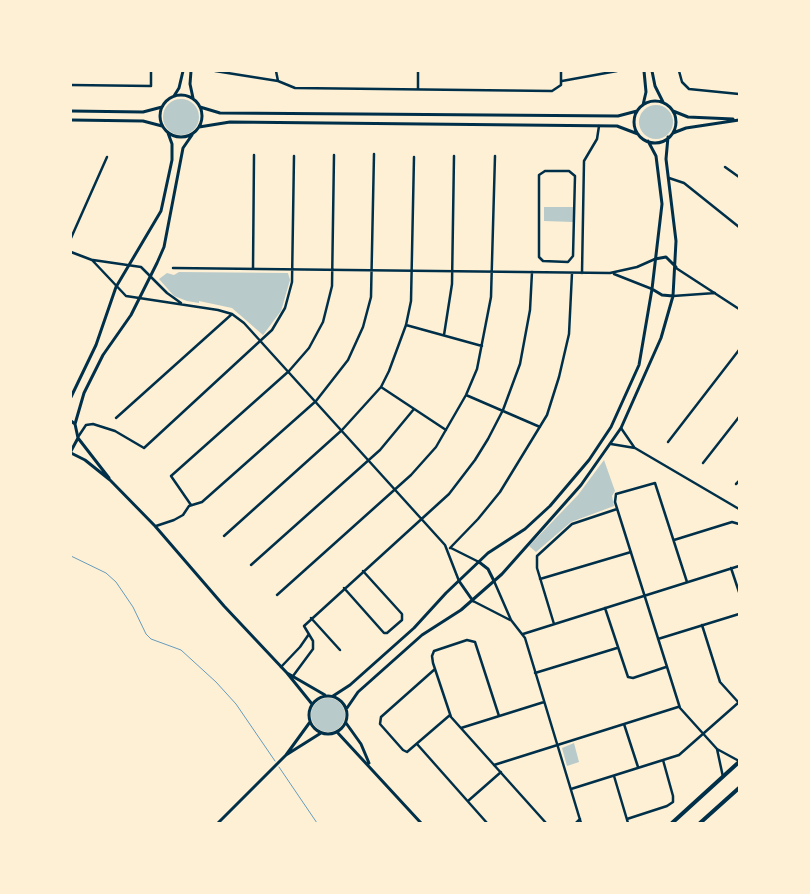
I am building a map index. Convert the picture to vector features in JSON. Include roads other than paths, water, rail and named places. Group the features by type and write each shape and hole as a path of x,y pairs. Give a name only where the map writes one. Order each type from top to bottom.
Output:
{"main road":[{"path":"672,823 739,762"},
{"path":"700,823 739,788"}],"street":[{"path":"71,85 151,86 151,71"},
{"path":"71,397 96,345 116,287 158,218 166,197 173,152 168,133 160,117 163,107 179,88 182,71"},
{"path":"191,71 190,84 193,99"},
{"path":"215,71 278,81 295,88 552,91 558,88 562,81 561,71"},
{"path":"276,71 278,81"},
{"path":"418,71 418,89"},
{"path":"562,81 617,71"},
{"path":"638,134 634,121 646,92 644,71"},
{"path":"652,71 655,86 663,102 673,111 690,117 739,120"},
{"path":"679,71 682,82 688,88 739,94"},
{"path":"110,480 78,438 75,424 84,393 103,355 122,330 164,247 184,147 200,127 203,117 200,107 193,99 183,95 173,97"},
{"path":"642,105 651,101 663,102"},
{"path":"71,111 143,112 163,107"},
{"path":"200,107 220,113 618,116 637,111"},
{"path":"648,141 660,142 672,133 676,122 673,111"},
{"path":"71,120 142,121 163,126"},
{"path":"672,133 686,128 739,120"},
{"path":"200,127 227,122 621,126 648,141 656,156 662,195 661,215 652,290 639,365 617,415 603,440 576,477 550,506 525,529 495,548 479,562 459,580 414,628 350,685 334,696"},
{"path":"582,273 584,162 597,139 599,126"},
{"path":"168,133 179,137 192,135"},
{"path":"370,767 361,744 346,723 347,708 358,692 422,635 472,601 494,581 575,494 612,444 621,428 662,338 673,296 676,242 666,152 668,137"},
{"path":"156,526 183,515 192,505 202,502 316,401 342,370 356,344 369,307 373,271 374,154"},
{"path":"253,269 254,155"},
{"path":"192,505 171,476 289,371 309,348 323,322 331,294 333,270 334,155"},
{"path":"294,156 294,270 291,292 277,324 262,341 144,448 115,431 93,424 86,425 71,452 85,460 110,480 156,526 224,606 287,673 312,704"},
{"path":"444,335 452,271 454,156"},
{"path":"277,595 424,462 447,430 466,395 477,369 488,316 492,272 495,156"},
{"path":"71,238 107,157"},
{"path":"224,536 342,430 381,387 396,354 406,325 411,301 414,157"},
{"path":"725,166 739,177"},
{"path":"569,171 574,174 575,216 572,259 568,262 541,260 539,175 542,172 569,171"},
{"path":"668,178 684,183 739,227"},
{"path":"575,216 583,216"},
{"path":"71,252 92,260 141,267 172,297 184,304"},
{"path":"173,268 610,273 624,271 655,259 666,257 676,268 739,309"},
{"path":"92,260 126,296 184,304 232,314 262,341 445,545 479,562 488,569 512,620 523,634 581,821 576,823"},
{"path":"293,676 313,649 313,642 304,626 449,494 475,460 503,410 525,343 532,272"},
{"path":"450,548 500,492 540,427 559,377 569,334 572,273"},
{"path":"610,273 622,276 662,295 717,293"},
{"path":"116,418 232,314"},
{"path":"406,325 482,346"},
{"path":"668,442 739,350"},
{"path":"381,387 447,430"},
{"path":"466,395 540,427"},
{"path":"251,565 368,460 414,410"},
{"path":"703,462 739,416"},
{"path":"71,420 75,424"},
{"path":"621,428 635,448"},
{"path":"612,444 635,448 739,509"},
{"path":"686,582 655,483 619,492 615,496 617,509 679,706 717,749 739,762"},
{"path":"554,624 535,560 538,553 572,524 617,509"},
{"path":"674,540 731,522 739,524"},
{"path":"445,545 459,580 472,601 512,620"},
{"path":"540,579 631,552"},
{"path":"523,634 739,566"},
{"path":"732,568 739,592"},
{"path":"344,588 384,633 387,633 402,620 402,614 363,571"},
{"path":"605,608 626,674 629,677 666,667"},
{"path":"658,639 739,614"},
{"path":"311,618 340,650"},
{"path":"571,789 682,753 738,703 720,682 702,625"},
{"path":"281,667 300,647 308,634"},
{"path":"499,716 477,644 473,641 436,650 432,654 450,715 546,823"},
{"path":"535,673 617,648"},
{"path":"435,669 379,721 406,752 450,715"},
{"path":"287,673 326,695 334,696 342,701 347,708"},
{"path":"218,823 286,755 310,722 309,710 312,704 326,695"},
{"path":"460,728 544,702"},
{"path":"494,765 679,706"},
{"path":"310,722 321,732"},
{"path":"286,755 321,732 337,732 346,723"},
{"path":"624,724 638,768"},
{"path":"337,732 421,823"},
{"path":"416,744 487,823"},
{"path":"717,749 723,777"},
{"path":"614,776 628,821 667,806 673,800 663,760"},
{"path":"467,801 500,772"}],"waterway":[{"path":"71,556 106,573 116,582 133,607 146,634 151,639 181,650 216,682 236,704 275,761"},
{"path":"279,767 317,823"}]}
